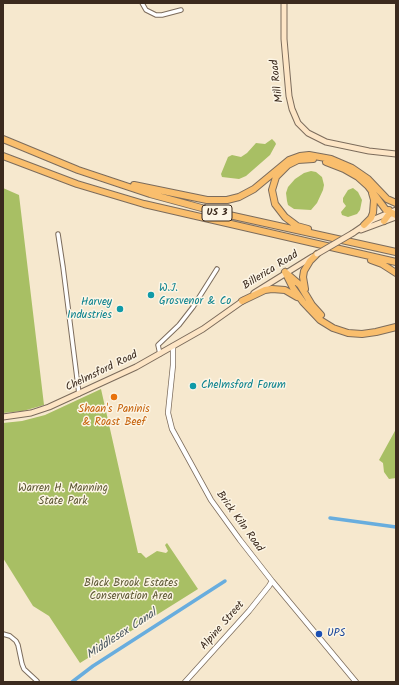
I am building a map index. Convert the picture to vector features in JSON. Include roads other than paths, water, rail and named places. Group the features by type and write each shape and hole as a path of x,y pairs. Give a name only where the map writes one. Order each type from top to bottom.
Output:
{"highway":[{"name":"US 3","path":"3,139 105,180 195,207 396,252"},
{"path":"105,180 206,200 223,201 239,197 254,189 288,160 309,155 331,159 352,168 368,179 387,198 396,203"},
{"name":"US 3","path":"3,156 77,184 172,212 396,262"},
{"path":"332,238 297,226 278,210 273,199 273,184 279,174 288,165 298,160 320,160 349,171 362,180 382,205 393,211"},
{"path":"364,225 373,213 374,200 371,190"},
{"path":"379,191 396,216"},
{"path":"384,221 393,211"},
{"path":"351,252 382,264 396,273"},
{"path":"305,293 303,281 304,273 308,264 317,254"},
{"path":"286,272 298,282 312,305 322,316 331,322 342,327 367,330 396,322"},
{"path":"286,272 293,288 304,302 323,322 333,328 344,332 357,334 371,333 396,327"},
{"path":"242,301 265,290 276,288 288,292 304,302"}],"main road":[{"name":"Mill Road","path":"284,3 284,44 289,96 292,109 298,123 308,133 326,142 396,154"},
{"name":"Billerica Road","path":"203,329 286,272 364,225 393,211"},
{"name":"Billerica Road","path":"353,233 396,216"},
{"name":"Chelmsford Road","path":"3,417 32,413 52,406 136,367 203,329"}],"street":[{"path":"142,3 146,10 156,15 181,10"},
{"path":"58,234 64,270 79,394"},
{"path":"160,354 158,345 179,325 193,307 217,269"},
{"name":"Brick Kiln Road","path":"173,346 173,365 168,413 172,429 211,500 240,540 356,682"},
{"name":"Alpine Street","path":"187,681 249,611 272,580"},
{"path":"3,634 10,636 16,641 24,669 37,681"}],"waterway":[{"name":"Middlesex Canal","path":"330,518 396,527"},
{"name":"Middlesex Canal","path":"72,682 93,666 225,581"}],"place":[{"name":"W.J. Grosvenor & Co","path":"151,295"},
{"name":"Harvey Industries","path":"120,309"},
{"name":"Chelmsford Forum","path":"193,386"},
{"name":"Shaan's Paninis & Roast Beef","path":"114,397"},
{"name":"UPS","path":"319,634"}],"park label":[{"name":"Warren H. Manning State Park","path":"63,495"},
{"name":"Black Brook Estates Conservation Area","path":"131,590"}]}
